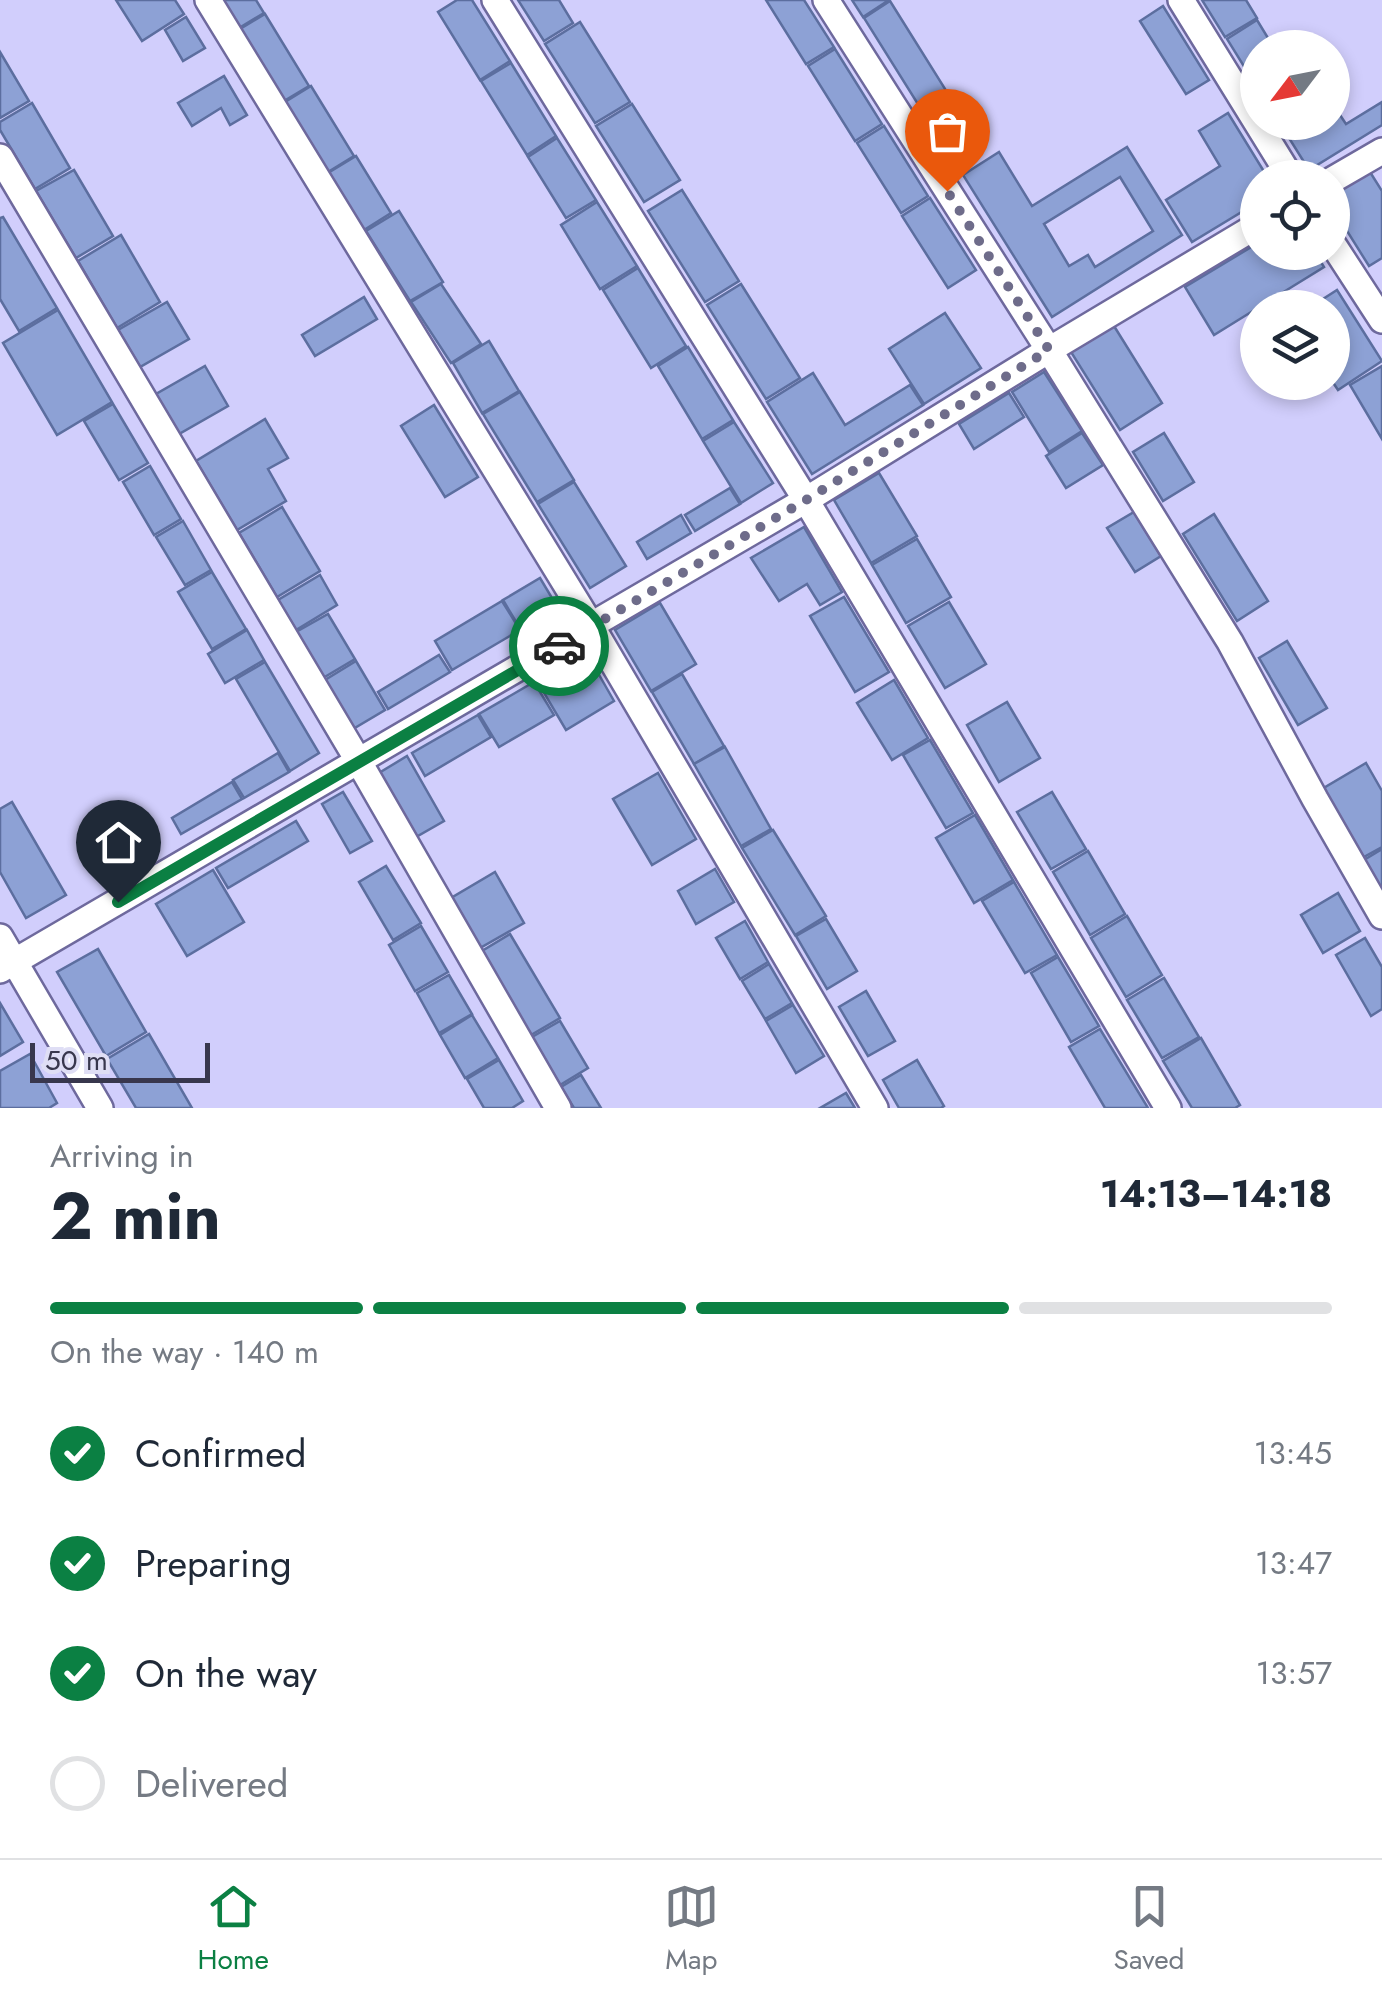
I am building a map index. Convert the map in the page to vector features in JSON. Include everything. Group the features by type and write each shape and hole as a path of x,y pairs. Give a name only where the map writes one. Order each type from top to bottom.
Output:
{"street":[{"path":"208,0 592,627 876,1108"},
{"path":"495,0 806,500 1168,1108"},
{"path":"826,0 1230,642 1382,916"},
{"path":"1181,0 1280,160"},
{"path":"1350,170 1382,151"},
{"path":"0,156 359,762 558,1108"},
{"path":"7,966 592,627 1240,236"},
{"path":"1350,270 1382,320"},
{"path":"0,936 7,966 100,1108"}],"building":[{"path":"116,0 175,0 184,14 142,41"},
{"path":"222,0 256,0 264,13 239,28"},
{"path":"457,0 472,0 510,61 480,80 438,12"},
{"path":"518,0 559,0 573,23 544,41"},
{"path":"766,0 804,0 834,47 806,64"},
{"path":"852,0 889,0 863,17"},
{"path":"1202,0 1246,0 1257,18 1225,37"},
{"path":"890,1 947,92 921,109 864,18"},
{"path":"1163,6 1209,80 1186,94 1140,21"},
{"path":"265,14 309,86 284,101 240,29"},
{"path":"186,17 205,48 183,61 165,30"},
{"path":"1257,20 1263,30 1241,30"},
{"path":"580,22 630,102 595,123 545,44"},
{"path":"1240,31 1240,60 1227,39"},
{"path":"835,49 882,124 855,141 808,66"},
{"path":"0,52 29,101 0,118"},
{"path":"511,63 556,136 527,155 481,81"},
{"path":"224,76 247,115 230,125 221,108 192,126 178,103"},
{"path":"311,86 354,156 328,172 285,102"},
{"path":"1382,102 1382,125 1325,160 1303,160 1290,140 1350,140 1350,122"},
{"path":"32,103 70,168 35,189 0,130 0,122"},
{"path":"632,104 680,180 644,202 596,126"},
{"path":"1228,113 1240,132 1240,140 1245,140 1257,160 1240,160 1240,213 1192,242 1166,200 1220,166 1199,131"},
{"path":"884,126 928,196 901,213 857,143"},
{"path":"557,138 596,200 566,218 528,157"},
{"path":"1127,147 1182,235 1052,317 963,175 999,152 1032,206","holes":["1120,177 1153,231 1095,267 1088,255 1069,266 1044,224"]},
{"path":"356,156 391,213 364,230 328,173"},
{"path":"74,170 113,236 76,258 36,191"},
{"path":"1370,172 1382,191 1382,258 1369,266 1350,236 1350,184"},
{"path":"682,190 739,281 705,302 648,211"},
{"path":"930,198 976,270 948,288 902,216"},
{"path":"597,202 637,266 600,289 561,225"},
{"path":"399,211 443,282 410,301 366,231"},
{"path":"3,217 57,308 19,331 0,299"},
{"path":"121,235 160,302 117,328 78,261"},
{"path":"1240,254 1240,270 1319,270 1287,290 1240,290 1240,319 1214,335 1185,287"},
{"path":"638,268 686,346 651,368 603,290"},
{"path":"441,284 481,344 451,363 411,302"},
{"path":"741,284 800,378 766,399 707,305"},
{"path":"364,297 377,319 315,356 302,335"},
{"path":"167,302 189,339 140,367 118,330"},
{"path":"58,310 112,402 57,435 3,343"},
{"path":"1350,311 1382,361 1350,382"},
{"path":"945,313 981,368 924,404 889,349"},
{"path":"1114,326 1162,403 1120,430 1071,352"},
{"path":"489,341 519,391 482,413 453,363"},
{"path":"688,347 733,420 702,439 658,366"},
{"path":"205,366 228,406 179,434 156,394"},
{"path":"1382,366 1382,439 1350,385"},
{"path":"1044,372 1082,431 1049,452 1012,392"},
{"path":"813,373 845,425 910,385 923,405 812,474 767,402"},
{"path":"520,392 574,480 537,502 483,414"},
{"path":"1009,393 1024,417 974,449 959,424"},
{"path":"113,404 148,463 119,480 84,421"},
{"path":"434,405 478,477 445,497 401,426"},
{"path":"265,419 288,458 268,469 286,501 237,530 196,461"},
{"path":"734,422 773,483 741,503 703,441"},
{"path":"1082,433 1103,465 1066,488 1046,456"},
{"path":"1164,433 1194,482 1163,501 1133,452"},
{"path":"150,466 181,519 154,535 123,482"},
{"path":"879,473 917,536 871,563 834,500"},
{"path":"574,482 626,566 590,588 538,504"},
{"path":"730,488 740,504 695,531 685,515"},
{"path":"282,507 320,571 277,597 239,533"},
{"path":"1134,512 1161,556 1135,572 1107,528"},
{"path":"1214,514 1268,601 1237,621 1183,534"},
{"path":"681,515 691,533 647,559 637,542"},
{"path":"183,521 211,570 185,585 156,537"},
{"path":"804,527 842,592 820,605 807,584 779,601 751,558"},
{"path":"917,539 951,597 906,623 872,565"},
{"path":"212,572 246,629 212,649 178,592"},
{"path":"320,575 337,605 296,630 278,600"},
{"path":"540,578 558,608 521,630 503,600"},
{"path":"844,597 889,672 855,692 810,616"},
{"path":"502,601 520,630 452,670 435,641"},
{"path":"949,602 986,664 945,688 908,626"},
{"path":"660,603 696,664 651,691 615,630"},
{"path":"328,614 355,659 323,678 296,632"},
{"path":"247,630 264,660 225,683 208,654"},
{"path":"1287,641 1327,708 1298,725 1259,658"},
{"path":"586,652 614,701 566,730 537,681"},
{"path":"439,655 450,672 388,709 378,692"},
{"path":"356,661 385,710 353,729 325,680"},
{"path":"265,662 319,753 290,771 236,679"},
{"path":"682,674 724,746 694,764 652,692"},
{"path":"894,680 928,738 892,760 857,703"},
{"path":"534,682 554,715 499,747 479,714"},
{"path":"1007,702 1040,758 999,782 967,725"},
{"path":"478,715 491,737 425,776 412,753"},
{"path":"930,740 973,813 946,828 903,755"},
{"path":"725,747 771,829 741,846 694,764"},
{"path":"278,753 289,772 244,798 233,780"},
{"path":"407,756 444,821 416,837 379,773"},
{"path":"1366,763 1382,791 1382,847 1362,858 1322,789"},
{"path":"658,773 696,839 652,865 613,799"},
{"path":"232,782 242,799 181,834 172,818"},
{"path":"343,792 372,841 350,853 322,804"},
{"path":"1052,792 1086,849 1051,869 1017,812"},
{"path":"12,802 66,895 26,918 0,872 0,809"},
{"path":"975,815 1013,880 974,903 936,838"},
{"path":"296,821 308,841 228,888 216,868"},
{"path":"773,830 826,916 795,935 742,848"},
{"path":"1382,849 1382,892 1364,860"},
{"path":"1088,851 1125,914 1090,935 1053,872"},
{"path":"386,866 421,923 393,940 359,882"},
{"path":"715,869 734,902 696,924 678,891"},
{"path":"213,870 244,922 187,956 156,904"},
{"path":"495,872 524,923 480,948 451,898"},
{"path":"1014,882 1057,955 1025,973 982,901"},
{"path":"1338,893 1360,931 1323,953 1301,915"},
{"path":"1127,916 1162,975 1126,997 1091,938"},
{"path":"826,919 857,971 827,989 796,936"},
{"path":"745,921 768,962 740,979 716,938"},
{"path":"421,926 448,972 415,991 389,945"},
{"path":"510,934 560,1018 531,1035 482,951"},
{"path":"1365,938 1382,967 1382,1009 1371,1016 1336,955"},
{"path":"98,949 146,1032 106,1056 57,972"},
{"path":"1058,957 1099,1026 1071,1042 1031,973"},
{"path":"769,964 792,1003 765,1019 742,981"},
{"path":"449,975 472,1014 439,1033 417,993"},
{"path":"1164,978 1199,1037 1162,1058 1127,1000"},
{"path":"866,991 895,1041 868,1056 839,1007"},
{"path":"0,1003 23,1042 0,1056"},
{"path":"793,1005 824,1056 796,1073 766,1021"},
{"path":"472,1015 498,1058 465,1078 440,1035"},
{"path":"560,1021 588,1068 560,1085 532,1037"},
{"path":"1100,1029 1148,1108 1105,1108 1069,1047"},
{"path":"149,1034 192,1108 136,1108 107,1059"},
{"path":"1201,1038 1240,1105 1235,1108 1192,1108 1163,1061"},
{"path":"30,1054 57,1103 49,1108 0,1108 0,1071"},
{"path":"499,1060 523,1101 512,1108 484,1108 467,1079"},
{"path":"917,1060 944,1106 941,1108 899,1108 883,1080"},
{"path":"581,1075 601,1108 574,1108 561,1087"},
{"path":"846,1093 855,1108 820,1108"}],"way so far":[{"path":"559,646 1049,350 947,191"}],"route":[{"path":"118,902 559,646"}]}
